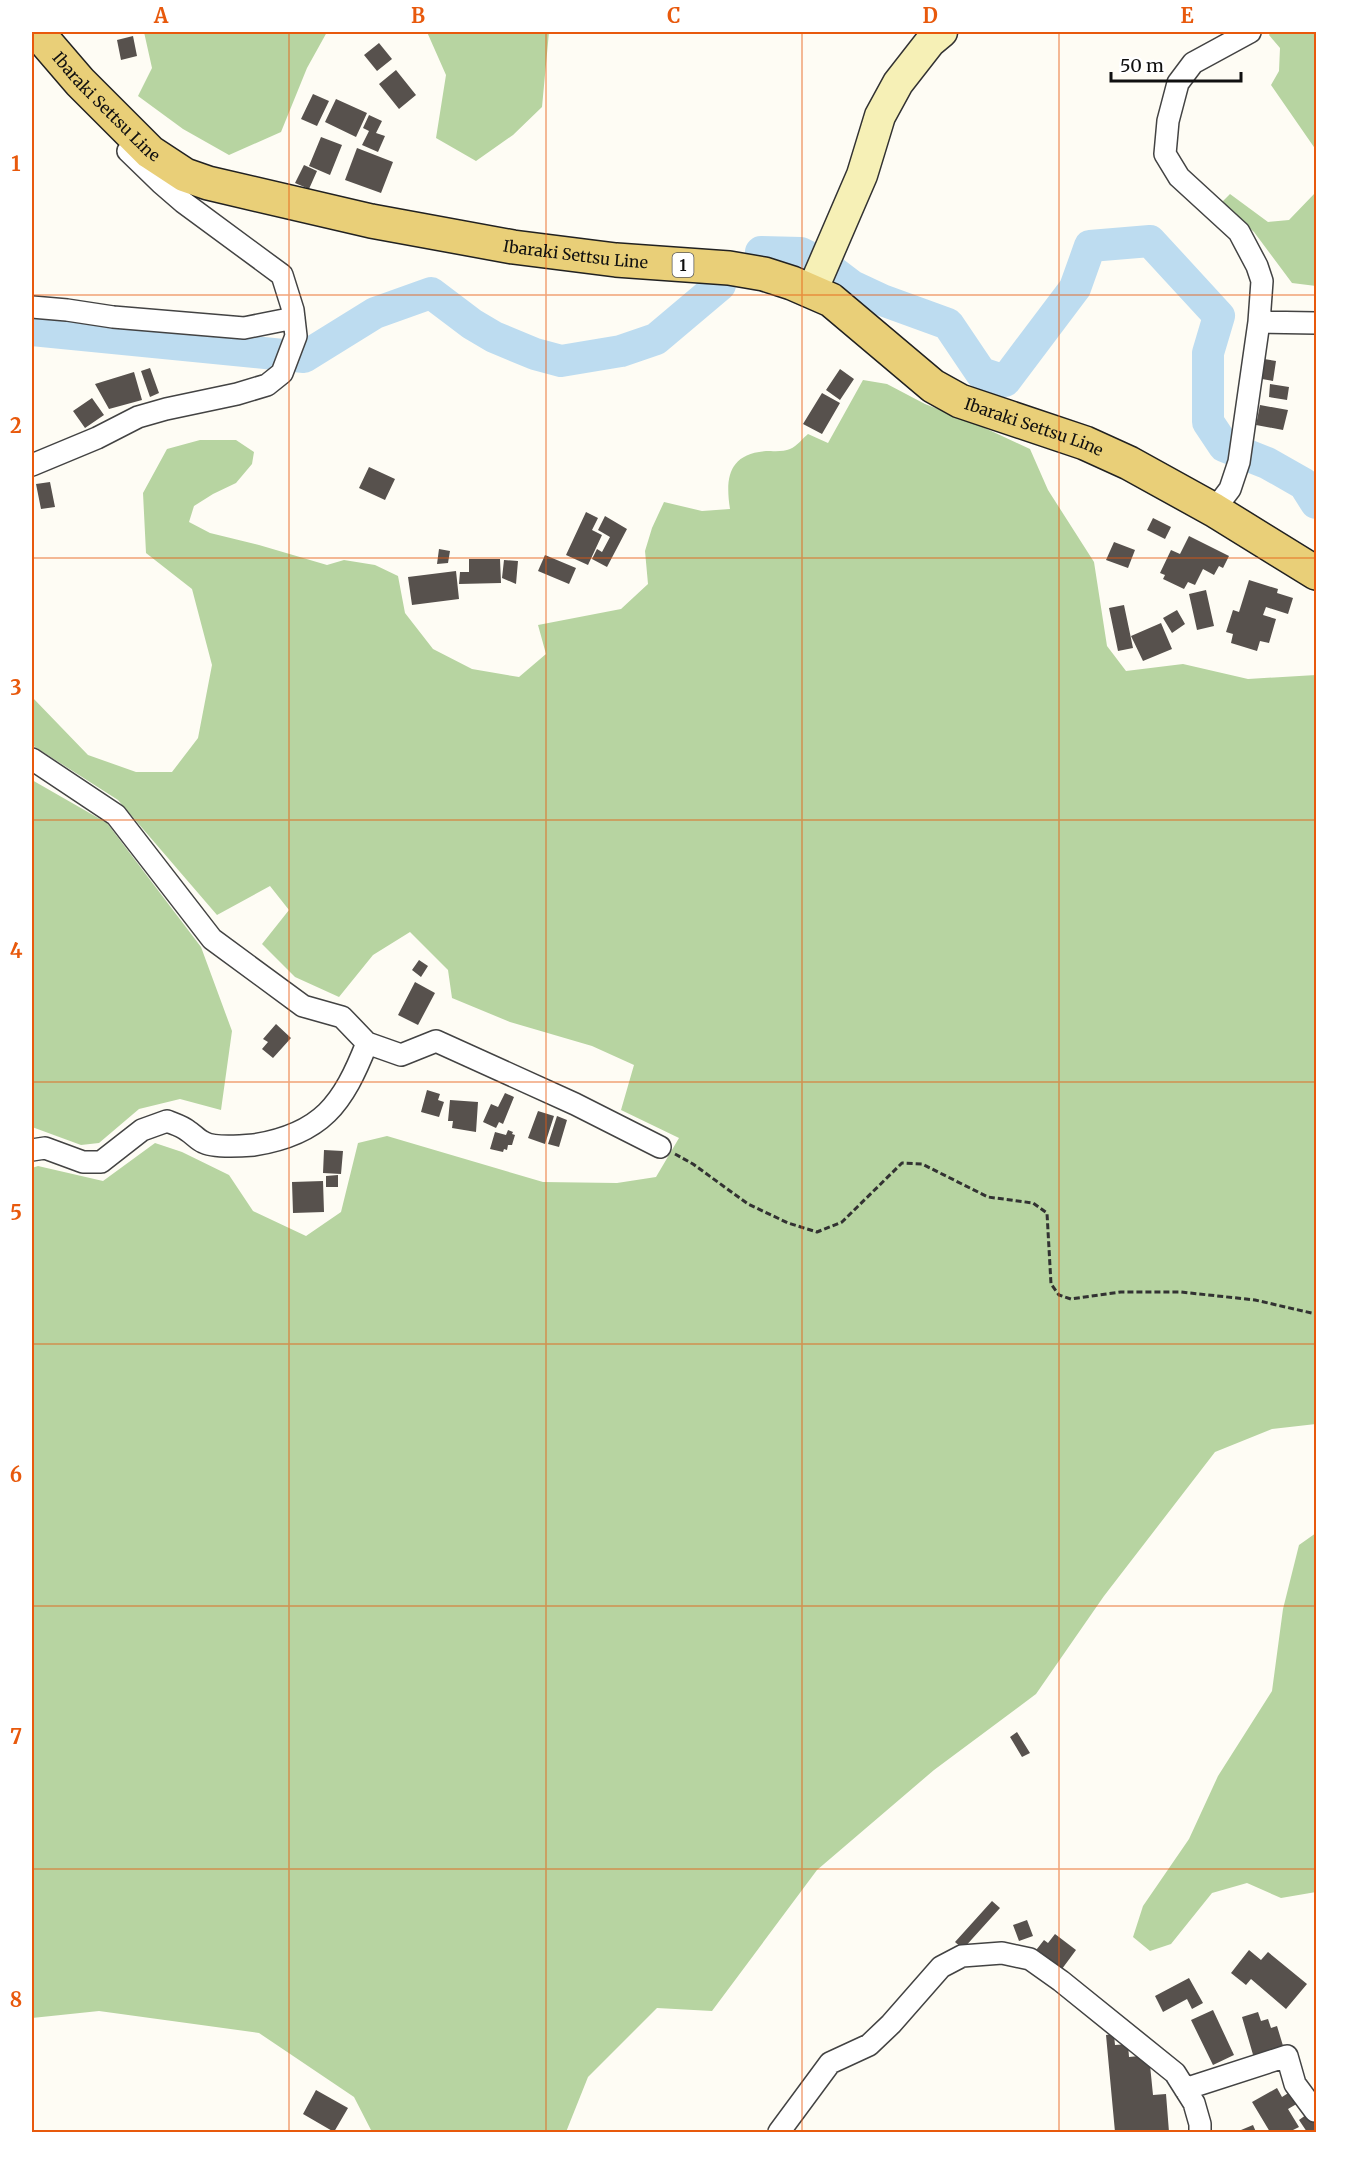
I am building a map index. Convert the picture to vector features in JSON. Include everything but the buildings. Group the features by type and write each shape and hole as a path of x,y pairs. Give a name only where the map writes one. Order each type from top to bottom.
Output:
{"main road":[{"name":"Ibaraki Settsu Line","path":"37,32 80,82 150,152 185,175 208,183 371,221 513,247 616,260 729,268 815,285 933,386 960,401 1085,443 1129,463 1214,510 1317,573"}],"street":[{"path":"815,285 862,175 880,116 898,83 930,42 942,32"},
{"path":"1214,510 1230,489 1240,453 1259,322 1262,281 1257,266 1239,232 1179,177 1165,154 1168,121 1178,83 1192,63 1250,32"},
{"path":"32,465 97,438 138,417 267,385 282,373 295,327 282,275 161,183 98,121 80,82"},
{"path":"32,307 113,317 244,328 295,327"},
{"path":"1259,322 1317,323"},
{"path":"32,759 116,815 212,939 303,1006 342,1017 366,1043 401,1055 436,1041 575,1104 660,1147"},
{"path":"32,1150 45,1148 83,1162 101,1162 142,1130 167,1121 186,1129 204,1143 242,1146 280,1141 311,1127 337,1102 354,1075 366,1043"},
{"path":"779,2133 830,2062 869,2045 891,2024 941,1967 962,1956 1002,1953 1030,1959 1061,1981 1175,2073 1194,2103 1200,2133"},
{"path":"1185,2089 1287,2056 1295,2084 1317,2111"}],"path":[{"path":"660,1147 693,1164 748,1204 788,1223 817,1232 842,1222 903,1163 922,1164 988,1197 1033,1203 1047,1213 1051,1284 1059,1295 1071,1299 1121,1292 1180,1292 1255,1300 1317,1314"}],"green space":[{"path":"144,32 327,32 307,68 281,132 229,155 183,129 138,96 152,68"},
{"path":"427,32 549,32 542,107 513,135 476,161 436,138 446,75"},
{"path":"1271,32 1316,32 1316,150 1271,85 1279,71 1280,48 1269,35"},
{"path":"1316,189 1316,286 1292,283 1254,232 1221,203 1230,194 1268,222 1289,220 1315,193"},
{"path":"863,380 887,384 925,404 972,422 1030,449 1048,490 1094,562 1107,646 1126,671 1183,664 1248,679 1316,675 1316,1424 1272,1429 1215,1452 1104,1596 1036,1694 934,1770 817,1870 712,2011 657,2008 588,2077 566,2132 372,2132 354,2097 259,2033 99,2011 32,2018 32,1168 38,1166 103,1181 155,1143 182,1152 229,1175 253,1211 306,1236 341,1212 358,1143 387,1136 543,1182 617,1183 656,1177 679,1138 621,1110 634,1065 592,1046 510,1022 452,998 448,970 410,932 373,955 339,997 295,977 262,944 289,910 270,886 217,915 118,800 32,745 32,697 88,755 136,772 172,772 198,738 212,665 192,589 146,553 143,493 167,449 200,440 236,440 254,452 252,464 236,483 194,506 189,522 210,533 327,565 344,560 375,565 398,576 405,613 433,649 472,669 519,677 546,654 538,625 621,609 648,584 645,551 664,502 702,511 730,509 729,477 737,462 754,453 790,449 808,434 828,443"},
{"path":"32,780 107,823 201,947 232,1031 221,1110 180,1099 139,1109 99,1143 81,1145 32,1127"},
{"path":"1316,1533 1316,1892 1281,1898 1247,1883 1212,1893 1171,1944 1150,1951 1133,1937 1143,1906 1189,1839 1218,1776 1272,1691 1283,1609 1299,1545"}],"waterway":[{"path":"761,252 801,253 823,264 852,286 882,300 948,324 981,373 1005,381 1075,288 1090,246 1150,241 1219,316 1208,353 1208,422 1224,446 1267,463 1304,484 1316,503"},
{"path":"32,330 304,357 375,313 431,293 472,324 494,337 535,354 561,361 621,351 656,339 720,285"}]}
